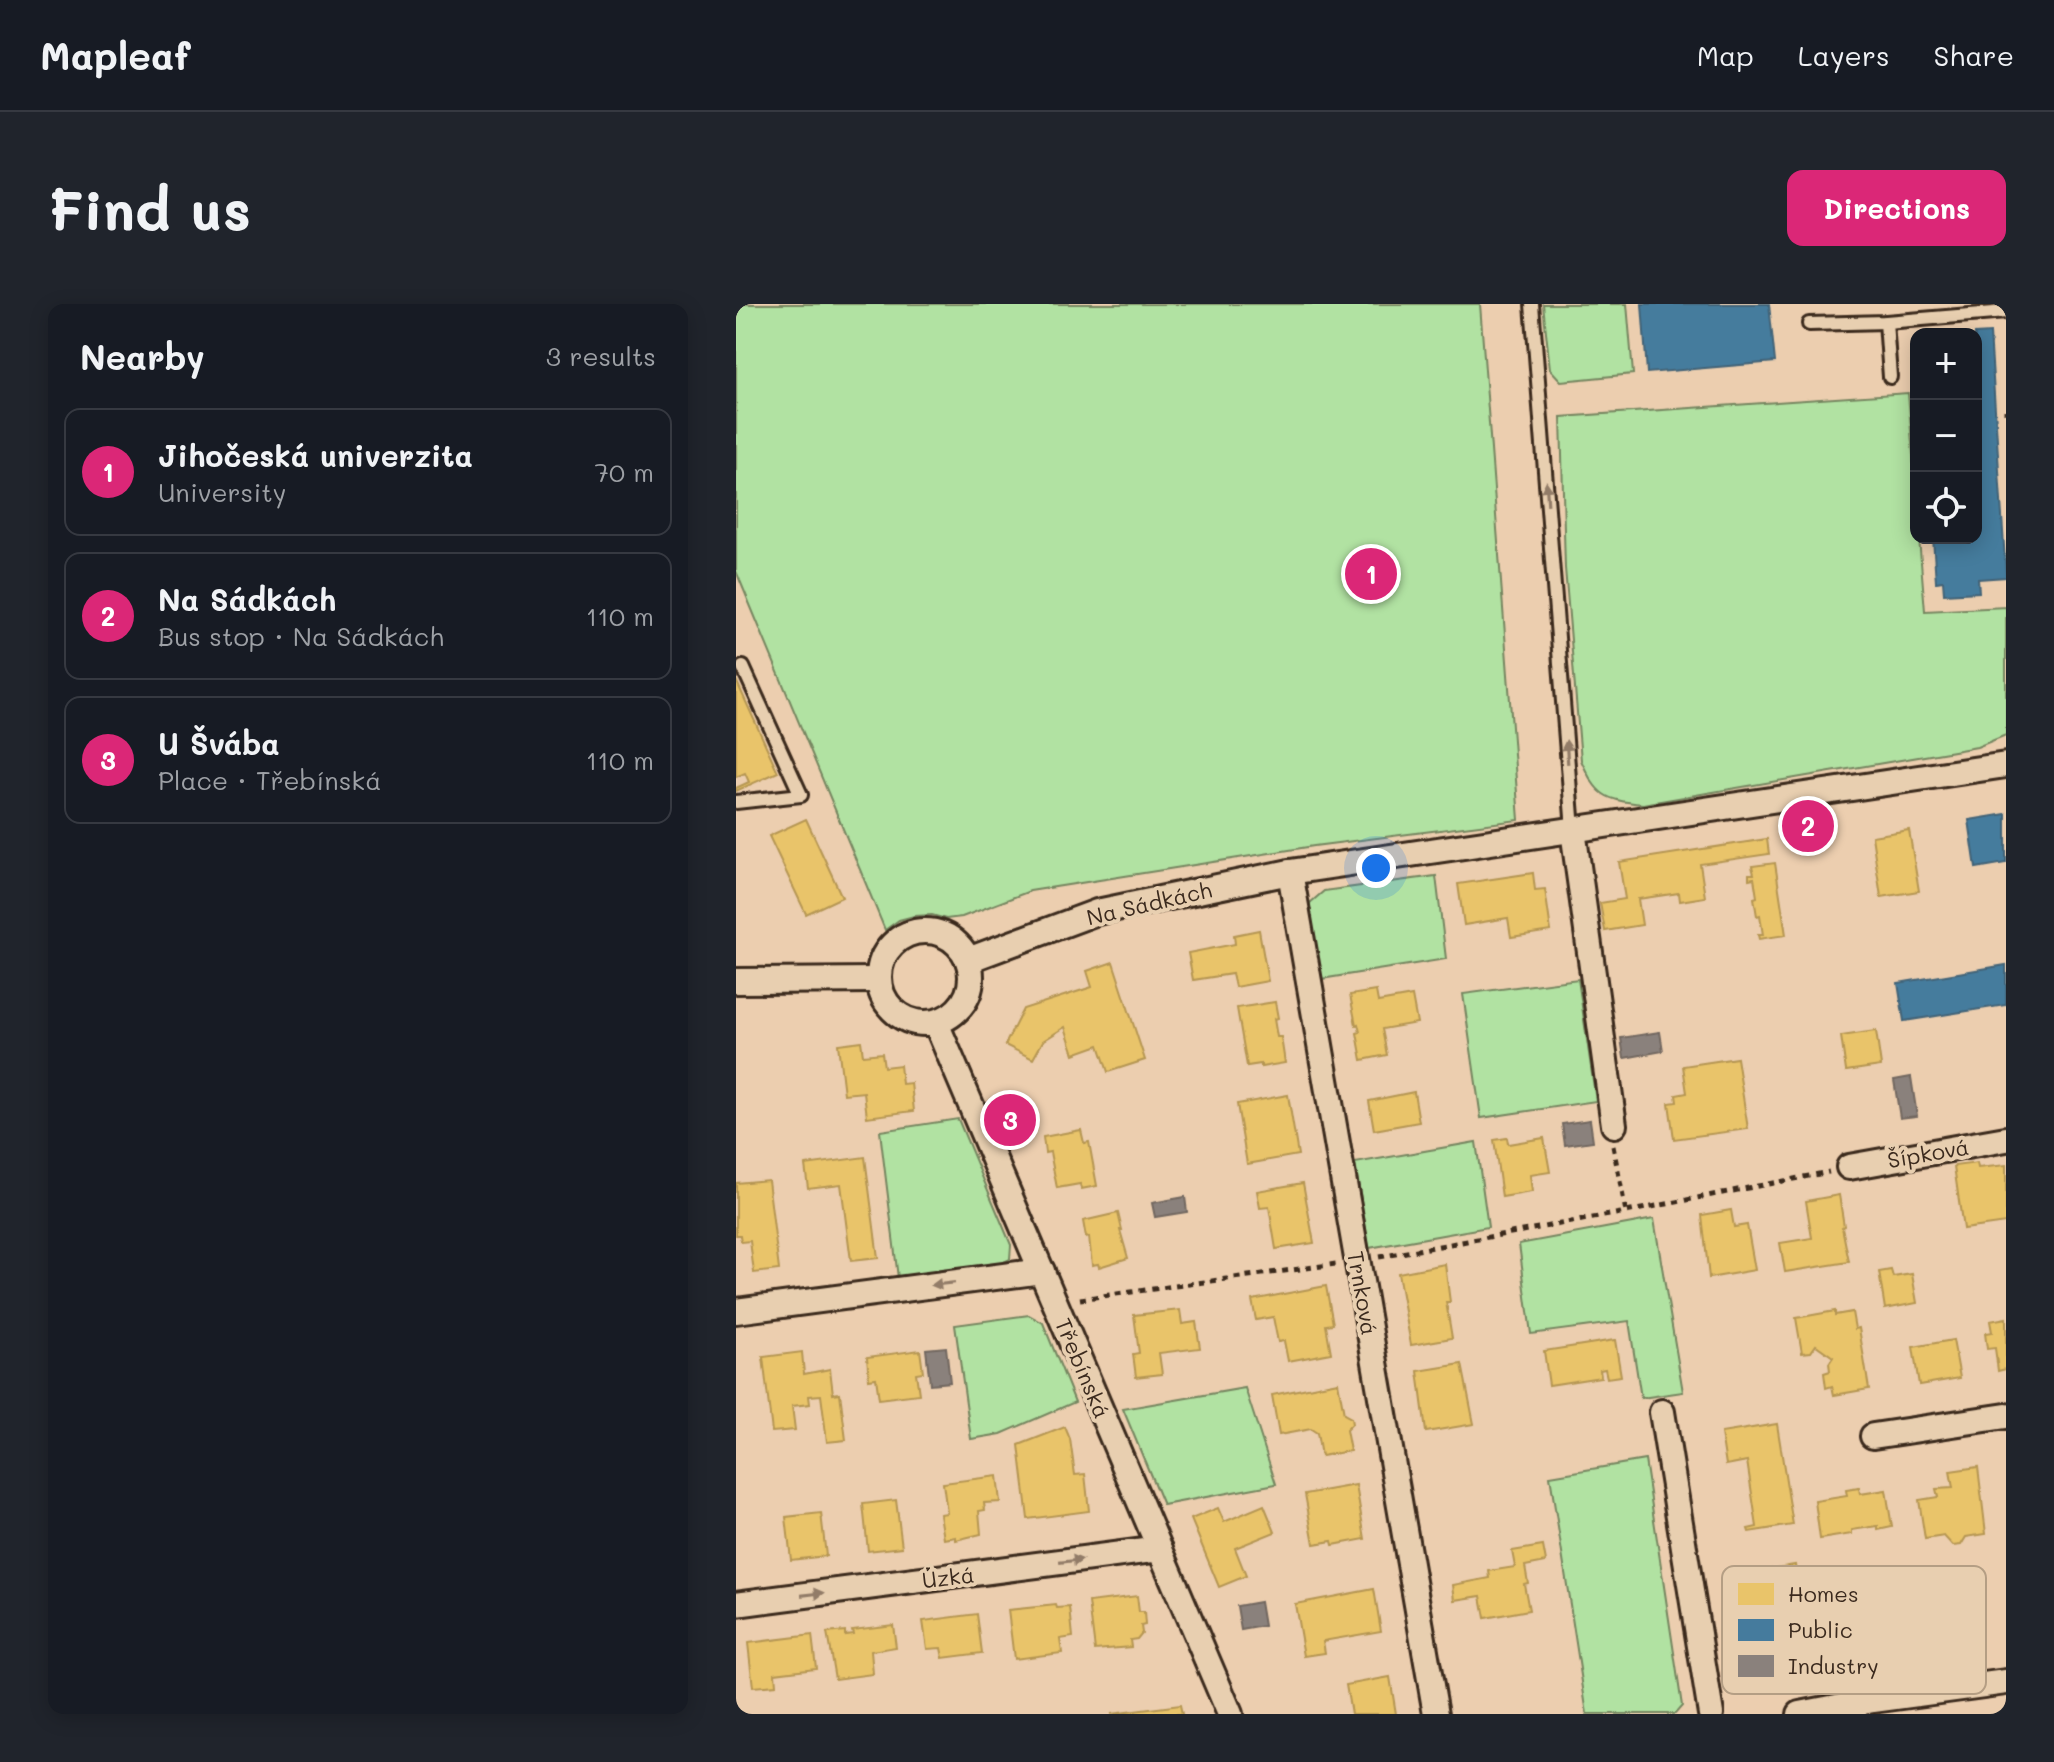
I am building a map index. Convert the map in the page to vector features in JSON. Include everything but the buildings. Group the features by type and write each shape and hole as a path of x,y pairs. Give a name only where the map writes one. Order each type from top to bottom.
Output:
{"street":[{"name":"Na Sádkách","path":"968,960 1097,912 1290,872 2006,765"},
{"path":"1573,830 1614,1134"},
{"name":"Trnková","path":"1290,872 1436,1714"},
{"path":"936,932 960,947 968,960 971,975 969,991 962,1005 951,1016 936,1023 923,1024 897,1015 887,1006 878,980 879,966 885,953 907,934 936,932"},
{"path":"736,981 878,980"},
{"name":"Třebínská","path":"936,1023 1230,1714"},
{"name":"Šípková","path":"1849,1167 2006,1139"},
{"path":"736,1311 1042,1271"},
{"path":"1662,1412 1711,1714"},
{"path":"1873,1436 2006,1416"},
{"name":"Úzká","path":"736,1604 1160,1549"},
{"path":"1986,1686 2006,1682"},
{"path":"1800,1714 1874,1707 1943,1694"}],"lane":[{"path":"1532,304 1573,830"},
{"path":"1809,324 1886,322 2006,312"},
{"path":"1886,322 1890,377"},
{"path":"736,802 801,795 743,667"}],"path":[{"path":"1614,1134 1626,1212"},
{"path":"1371,1259 1849,1167"},
{"path":"1055,1302 1345,1263"}],"green space":[{"path":"736,304 1480,304 1519,820 1314,846 1030,891 962,917 914,916 899,920 885,930 736,571"},
{"path":"1543,304 1627,304 1633,374 1561,381 1550,369"},
{"path":"1908,393 1910,544 1919,544 1925,611 2006,607 2006,735 1977,747 1643,804 1603,794 1592,782 1581,760 1565,568 1561,417"},
{"path":"1436,876 1446,959 1321,979 1310,920 1310,903 1324,891"},
{"path":"1578,979 1596,1101 1481,1118 1463,994"},
{"path":"958,1119 1011,1245 1010,1259 997,1266 898,1278 880,1131"},
{"path":"1476,1142 1488,1227 1369,1248 1355,1163"},
{"path":"1654,1219 1683,1392 1641,1398 1629,1321 1531,1334 1519,1244"},
{"path":"1029,1315 1043,1323 1075,1402 1001,1434 971,1439 955,1325"},
{"path":"1245,1388 1276,1484 1163,1505 1123,1409"},
{"path":"1645,1460 1682,1706 1675,1714 1587,1714 1550,1476"}],"place":[{"name":"Jihočeská univerzita","path":"1371,574"},
{"name":"Na Sádkách","path":"1808,826"},
{"name":"U Švába","path":"1010,1120"}]}
